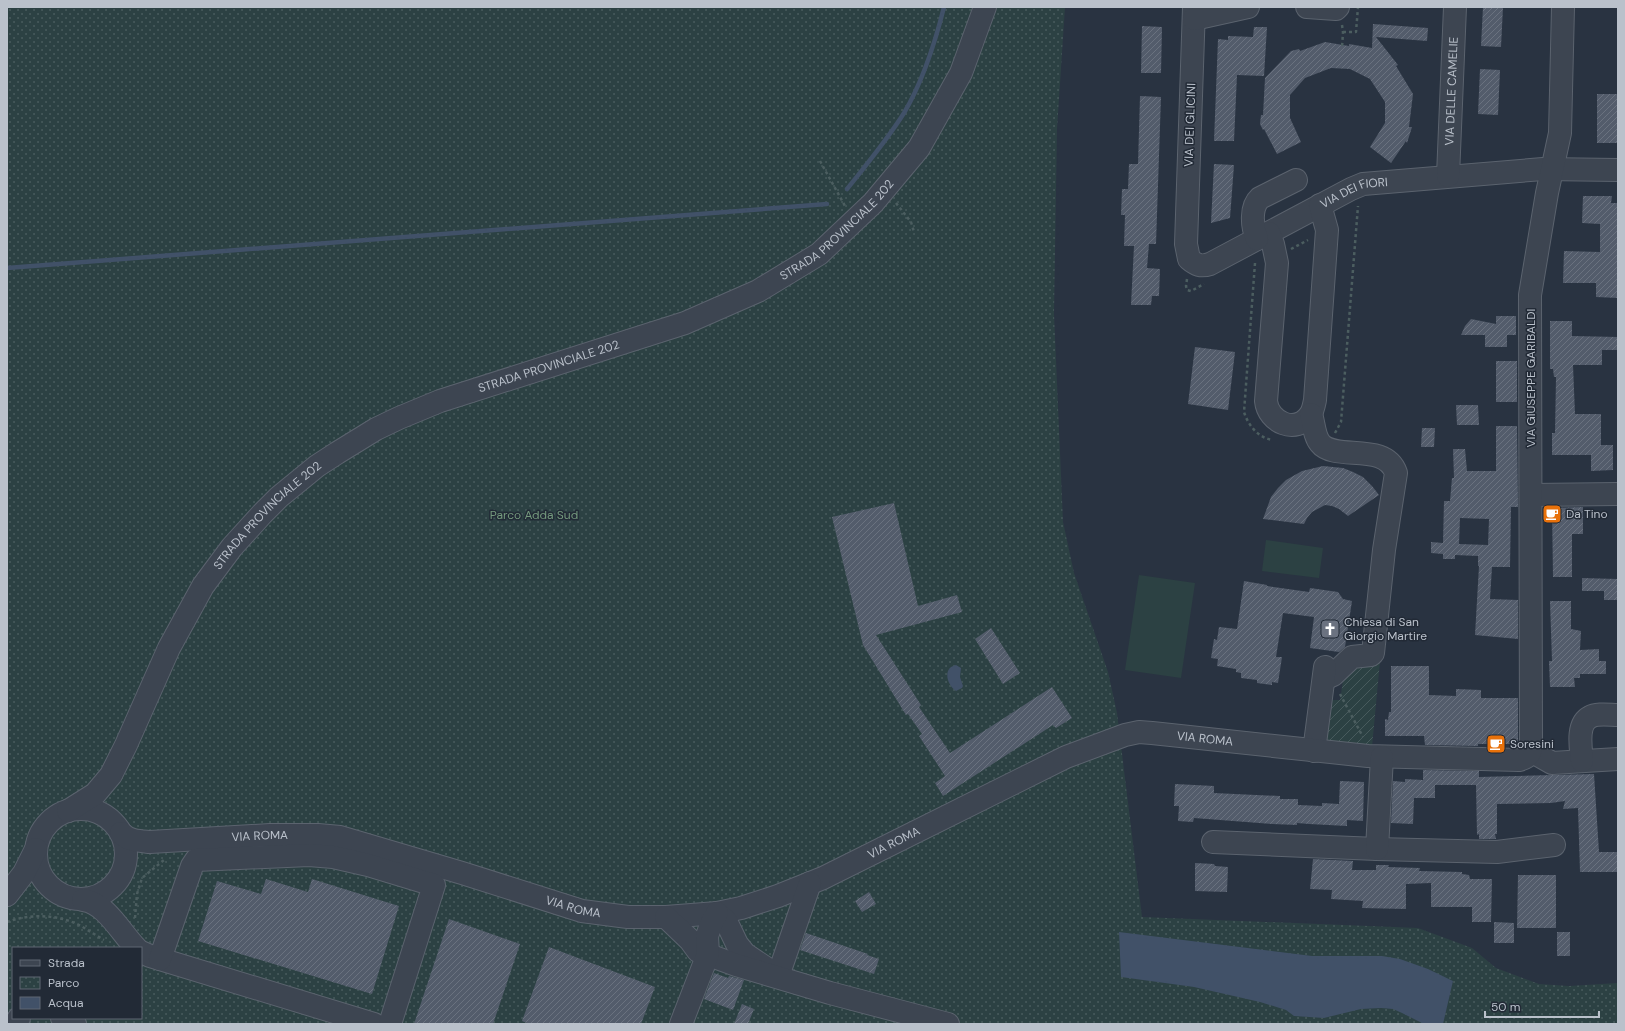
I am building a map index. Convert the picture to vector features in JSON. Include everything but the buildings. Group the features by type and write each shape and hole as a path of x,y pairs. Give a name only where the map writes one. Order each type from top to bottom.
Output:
{"street":[{"name":"STRADA PROVINCIALE 202","path":"7,895 24,873 46,825 56,817 89,799 101,788 111,775 126,745 168,648 203,586 232,547 262,514 317,466 376,429 422,408 685,323 758,291 819,254 855,220 919,148 961,73 985,7"},
{"path":"1194,13 1248,7"},
{"path":"1307,7 1336,9 1338,7"},
{"name":"VIA DELLE CAMELIE","path":"1448,176 1455,7"},
{"name":"VIA GIUSEPPE GARIBALDI","path":"1531,751 1530,295 1547,193 1560,133 1563,7"},
{"name":"VIA DEI GLICINI","path":"1189,253 1194,13"},
{"name":"VIA DEI FIORI","path":"1189,253 1204,266 1210,264 1320,205 1363,184 1448,176 1553,169 1618,170"},
{"path":"1296,180 1257,200 1254,209 1253,227 1273,244 1277,263 1266,407 1276,420 1292,425 1300,423 1311,414 1315,400 1327,230 1320,205"},
{"path":"1311,414 1316,435 1322,445 1331,449 1384,458 1391,464 1396,473 1384,550 1373,653 1371,655 1352,657 1333,675 1324,680 1314,752"},
{"path":"1531,495 1618,494"},
{"path":"1582,761 1581,736 1585,722 1589,717 1618,715"},
{"name":"VIA ROMA","path":"120,830 126,837 150,842 162,840 270,835 318,835 340,837 462,873 582,911 628,917 666,917 724,922 741,908 778,896 810,883 1066,757 1125,735 1139,732 1314,752 1375,757 1519,760 1525,759 1531,751"},
{"name":"STRADA PROVINCIALE 202","path":"119,925 116,917 114,894 126,858 126,845 113,818 112,798 114,784 126,745"},
{"path":"1531,751 1552,763 1618,759"},
{"path":"1375,757 1377,849"},
{"name":"STRADA PROVINCIALE 202","path":"68,811 83,809 98,812 111,820 120,830"},
{"name":"VIA ROMA","path":"121,876 136,855 162,840"},
{"path":"1213,842 1377,849 1497,852 1554,845"},
{"name":"STRADA PROVINCIALE 202","path":"36,849 36,862 40,874 48,885 57,893"},
{"path":"374,1024 150,956 196,860 309,855 333,857 368,865 434,886 390,1024"},
{"path":"83,900 97,897 109,890 121,876"},
{"path":"778,976 810,883"},
{"name":"STRADA PROVINCIALE 202","path":"7,899 18,893 31,890 57,893 70,898 87,900 96,905 119,925"},
{"path":"666,917 690,940 698,951 736,965 778,976 830,993 948,1024"},
{"path":"681,1024 708,954 707,936 712,922 724,922 737,944 745,954 778,976"},
{"path":"119,925 135,947"},
{"path":"64,1019 75,1024"}],"path":[{"path":"1343,32 1356,32 1358,7"},
{"path":"820,161 846,208 855,220"},
{"path":"884,189 911,222 914,232"},
{"path":"1354,204 1358,202"},
{"path":"1253,263 1262,264 1327,230"},
{"path":"1189,253 1187,290 1191,292 1204,284"},
{"path":"1324,680 1341,694 1368,747 1375,757"}],"green space":[{"name":"Parco Adda Sud","path":"7,7 1065,7 1057,129 1054,314 1063,522 1074,573 1108,672 1117,713 1142,917 1418,928 1472,948 1496,968 1539,984 1569,986 1618,983 1618,1024 7,1024"},
{"path":"1266,540 1323,548 1319,578 1262,571"},
{"path":"1139,575 1195,583 1181,678 1125,670"},
{"path":"1380,661 1372,747 1329,743 1326,740 1330,700 1340,700 1343,681 1349,670"}],"water":[{"path":"956,665 961,668 960,677 963,686 956,691 948,681 947,673 949,669"},
{"path":"1119,932 1312,956 1382,956 1400,959 1428,969 1453,981 1443,1024 1424,1024 1393,1009 1381,1008 1361,1009 1324,1018 1294,1016 1286,1010 1260,1002 1194,987 1121,977"}],"waterway":[{"path":"847,189 891,133 911,101 928,62 944,7"},
{"path":"7,268 827,204"}],"place":[{"name":"Da Tino","path":"1552,514"},
{"name":"Chiesa di San Giorgio Martire","path":"1330,629"},
{"name":"Soresini","path":"1496,744"}]}
